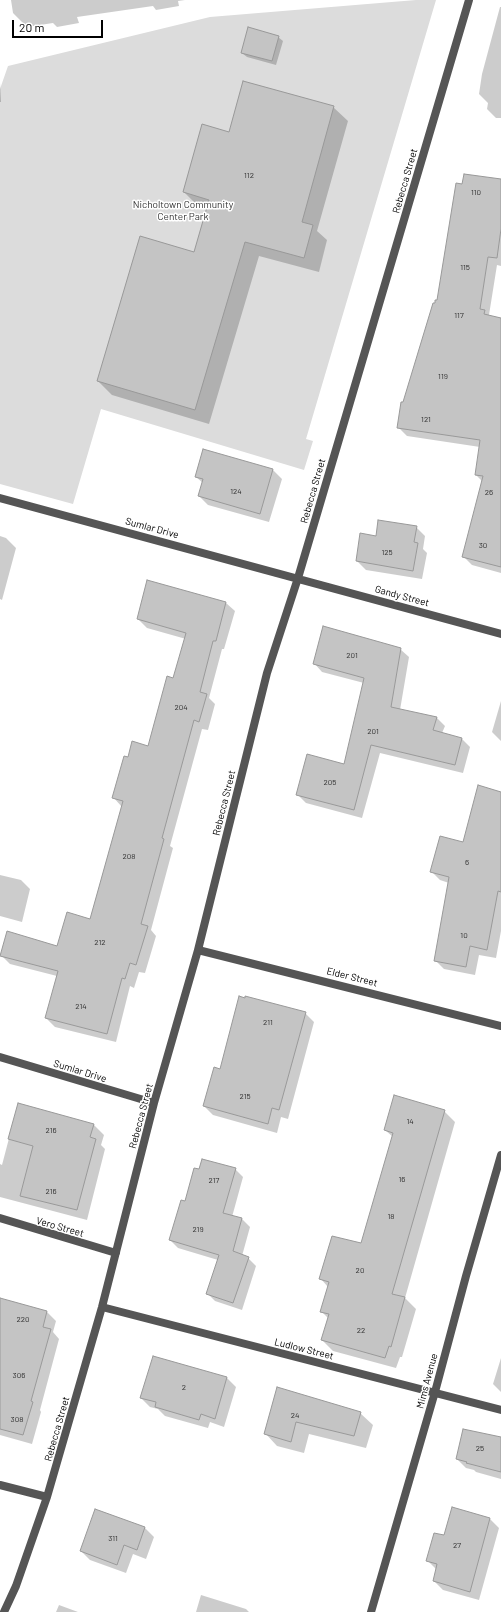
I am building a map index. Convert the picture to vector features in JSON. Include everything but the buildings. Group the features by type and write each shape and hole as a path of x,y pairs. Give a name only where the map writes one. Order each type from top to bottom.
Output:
{"street":[{"name":"Rebecca Street","path":"4,1612 16,1586 47,1497 102,1307 154,1103 198,950 267,673 298,578 469,0"},
{"name":"Sumlar Drive","path":"0,498 298,578"},
{"name":"Gandy Street","path":"298,578 501,634"},
{"name":"Elder Street","path":"198,950 403,1000 501,1026"},
{"name":"Sumlar Drive","path":"0,1057 154,1103"},
{"name":"Mims Avenue","path":"371,1612 435,1392 466,1276 501,1155"},
{"name":"Vero Street","path":"0,1218 116,1253"},
{"name":"Ludlow Street","path":"102,1307 501,1410"},
{"path":"0,1485 47,1497"}],"green space":[{"name":"Nicholtown Community Center Park","path":"416,0 436,0 306,439 313,441 304,470 101,409 73,504 0,484 0,89 8,66 210,17"}]}
